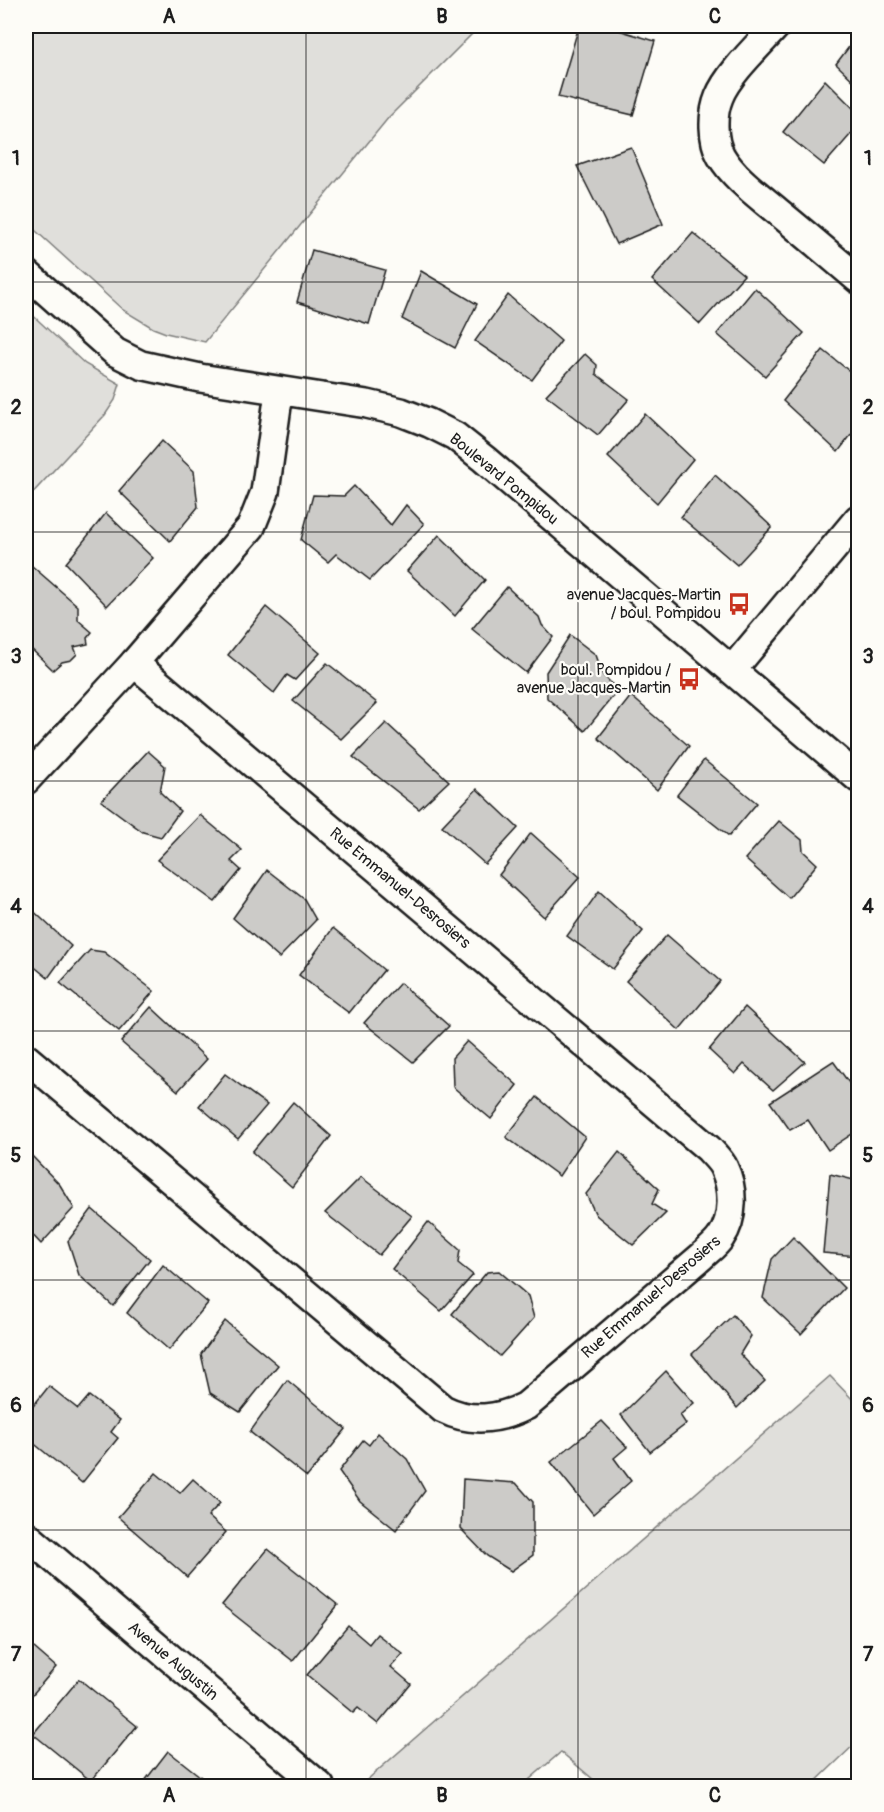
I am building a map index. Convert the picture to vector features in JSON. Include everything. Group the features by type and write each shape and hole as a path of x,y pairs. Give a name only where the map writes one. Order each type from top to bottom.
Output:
{"street":[{"path":"776,26 729,80 718,98 714,118 715,137 720,155 755,192 858,279"},
{"name":"Boulevard Pompidou","path":"26,273 115,352 141,365 279,392 367,404 401,412 455,436 858,778"},
{"path":"26,780 134,663 251,527 265,492 279,392"},
{"path":"732,670 858,519"},
{"name":"Rue Emmanuel-Desrosiers","path":"26,1058 443,1409 458,1416 476,1419 495,1417 526,1406 721,1238 729,1222 730,1182 723,1166 710,1149 134,663"},
{"name":"Avenue Augustin","path":"26,1535 320,1786"}],"shaded area":[{"path":"26,26 480,26 389,117 205,342 153,328 123,310 26,222"},
{"path":"26,309 85,364 120,384 115,400 105,415 26,500"},
{"path":"830,1376 858,1405 858,1741 811,1786 601,1786 561,1752 522,1786 360,1786"}],"building":[{"path":"579,26 605,26 655,41 633,115 558,97"},
{"path":"858,35 858,85 836,64"},
{"path":"825,80 858,113 858,126 824,165 783,132"},
{"path":"631,147 663,224 616,244 577,166"},
{"path":"693,233 744,275 700,324 652,280"},
{"path":"312,250 385,270 369,324 297,302"},
{"path":"421,271 477,304 455,348 402,319"},
{"path":"755,288 804,333 765,376 717,334"},
{"path":"508,295 561,341 532,380 475,341"},
{"path":"823,350 858,378 858,426 838,452 783,401"},
{"path":"585,354 597,365 596,374 629,399 598,435 546,395"},
{"path":"645,414 693,459 657,503 608,457"},
{"path":"162,441 194,471 198,507 170,541 119,491"},
{"path":"715,475 772,527 737,565 681,517"},
{"path":"354,486 391,525 406,505 424,524 370,580 336,554 328,562 301,540 313,495 344,496"},
{"path":"106,513 153,558 107,606 66,563"},
{"path":"439,535 485,580 455,616 407,571"},
{"path":"32,566 78,606 78,620 92,632 87,638 88,644 74,647 77,654 53,670 26,644 26,573"},
{"path":"507,587 539,617 542,625 553,637 526,673 472,629"},
{"path":"266,607 320,653 295,680 287,675 274,693 228,655"},
{"path":"570,635 596,655 603,675 618,690 585,731 547,698 546,672"},
{"path":"327,663 377,703 341,739 293,701"},
{"path":"631,696 689,746 657,790 598,738"},
{"path":"386,723 449,781 419,809 353,757"},
{"path":"148,751 165,766 160,792 180,811 161,837 143,832 101,801"},
{"path":"704,760 757,803 729,836 677,795"},
{"path":"477,789 518,828 485,864 442,826"},
{"path":"200,815 242,850 231,861 241,870 215,902 157,860"},
{"path":"779,821 802,840 803,851 817,864 789,898 745,859"},
{"path":"531,833 580,877 544,917 499,875"},
{"path":"267,870 304,899 316,920 279,958 233,918"},
{"path":"599,891 643,931 613,969 567,936"},
{"path":"26,904 71,946 48,978 26,960"},
{"path":"333,928 384,970 349,1013 299,975"},
{"path":"667,935 720,981 679,1030 626,981"},
{"path":"90,950 104,952 154,991 119,1031 60,983"},
{"path":"400,983 449,1026 413,1062 364,1023"},
{"path":"151,1007 207,1059 178,1091 121,1042"},
{"path":"745,1007 805,1062 773,1090 744,1064 735,1074 709,1050"},
{"path":"467,1041 517,1085 491,1119 453,1087 452,1058"},
{"path":"833,1061 858,1095 858,1130 828,1150 808,1120 790,1130 770,1102"},
{"path":"225,1074 267,1105 238,1139 199,1106"},
{"path":"537,1097 585,1137 559,1176 506,1137"},
{"path":"293,1102 331,1136 292,1187 252,1152"},
{"path":"619,1152 659,1189 652,1204 666,1213 633,1245 596,1215 586,1194"},
{"path":"29,1153 60,1185 74,1208 41,1244 26,1228 26,1158"},
{"path":"830,1174 858,1181 858,1256 823,1253"},
{"path":"361,1177 412,1216 379,1255 325,1213"},
{"path":"92,1209 150,1259 113,1306 79,1275 68,1241"},
{"path":"428,1222 460,1250 458,1263 473,1275 441,1311 392,1269"},
{"path":"793,1237 844,1288 801,1334 763,1298 772,1259"},
{"path":"163,1265 208,1303 169,1350 127,1313"},
{"path":"499,1271 528,1296 534,1318 500,1356 452,1314 487,1272"},
{"path":"733,1315 751,1336 740,1354 765,1381 737,1408 692,1354"},
{"path":"225,1321 278,1365 240,1412 210,1393 201,1354"},
{"path":"666,1371 694,1403 680,1415 686,1424 650,1452 621,1415"},
{"path":"287,1380 346,1429 307,1477 250,1432"},
{"path":"49,1386 78,1409 89,1396 120,1420 111,1432 118,1438 82,1483 26,1437 26,1415"},
{"path":"602,1421 627,1447 614,1458 631,1481 593,1514 551,1462"},
{"path":"378,1433 407,1459 425,1491 396,1530 360,1501 339,1471 363,1440 369,1445"},
{"path":"156,1473 180,1493 193,1479 220,1503 208,1516 226,1532 187,1577 118,1517"},
{"path":"463,1479 516,1483 533,1502 533,1555 511,1571 487,1556 461,1529"},
{"path":"268,1549 338,1605 293,1661 222,1605"},
{"path":"348,1626 369,1644 377,1634 403,1654 391,1667 411,1684 378,1724 358,1708 353,1713 307,1675"},
{"path":"26,1641 56,1667 26,1702"},
{"path":"79,1679 137,1726 91,1781 33,1734"},
{"path":"168,1751 210,1784 213,1786 141,1786"}],"place":[{"name":"avenue Jacques-Martin / boul. Pompidou","path":"739,604"},
{"name":"boul. Pompidou / avenue Jacques-Martin","path":"689,679"}]}
